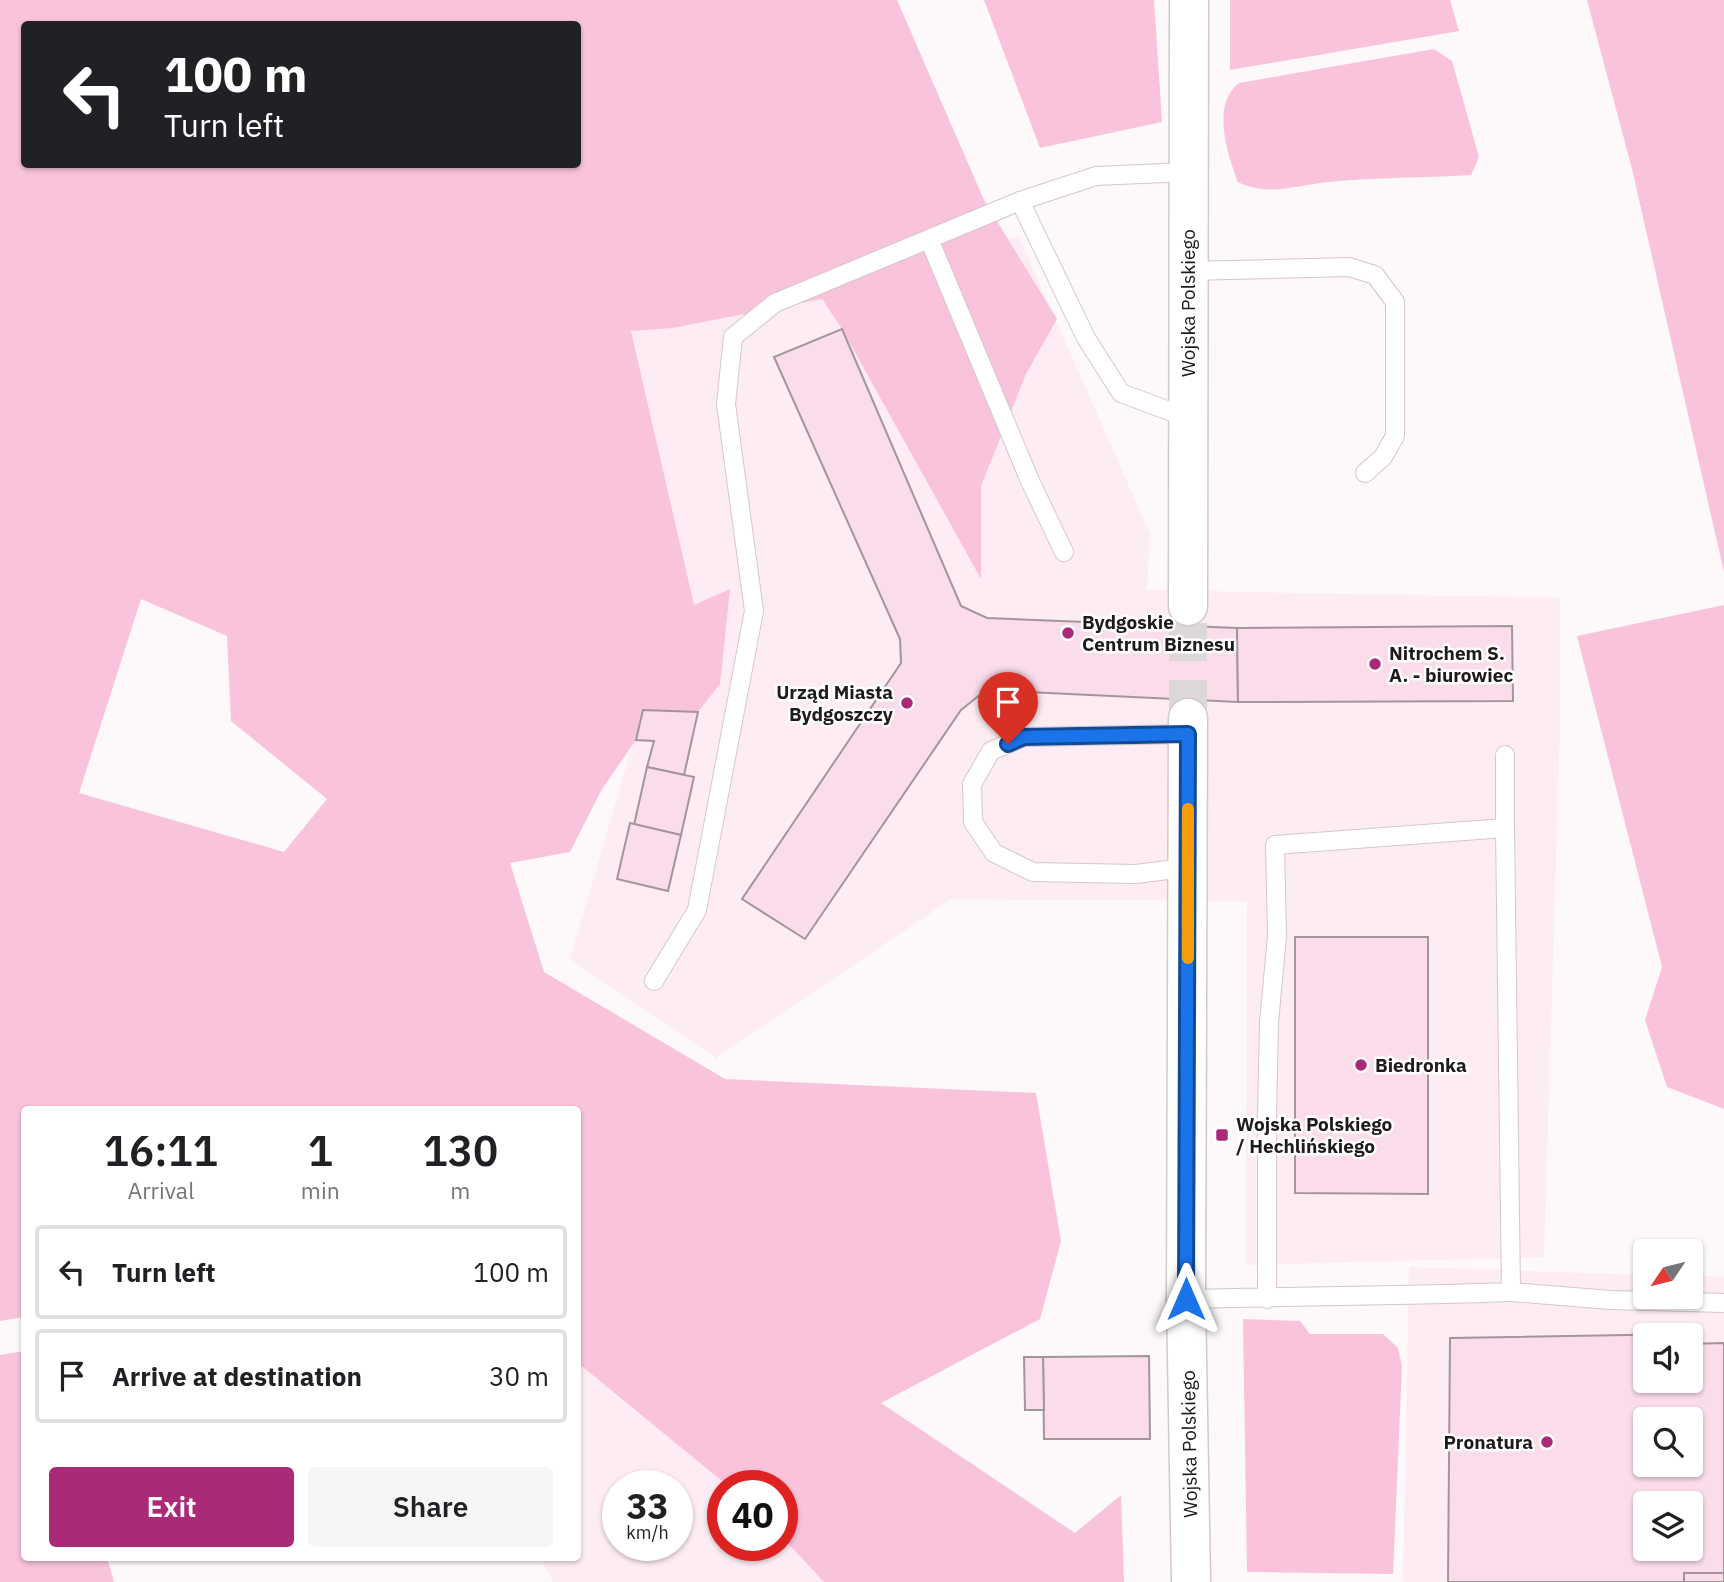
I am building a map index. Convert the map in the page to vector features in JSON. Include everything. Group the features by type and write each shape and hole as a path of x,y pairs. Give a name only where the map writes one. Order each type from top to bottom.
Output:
{"street":[{"name":"Wojska Polskiego","path":"1188,607 1189,0"},
{"name":"Wojska Polskiego","path":"1188,726 1190,868 1186,1299 1191,1582"}],"lane":[{"path":"654,981 696,910 754,611 726,404 733,337 775,303 1020,201 1096,176 1188,172"},
{"path":"1020,201 1086,338 1121,393 1188,418"},
{"path":"929,239 1031,481 1064,552"},
{"path":"1188,271 1349,267 1375,275 1395,302 1395,436 1383,457 1365,473"},
{"path":"1188,726 1024,737 992,751 972,784 973,822 993,853 1033,872 1136,874 1190,868"},
{"path":"1505,755 1511,1292"},
{"path":"1267,1298 1269,1023 1277,936 1275,845 1505,828"},
{"path":"1186,1299 1511,1292 1611,1300 1724,1303"}],"shaded area":[{"path":"0,0 897,0 984,200 1057,319 1026,374 981,486 981,579 842,329 822,299 672,328 631,331 694,605 730,589 720,684 698,712 643,710 636,740 602,789 570,852 510,863 544,972 725,1079 1036,1093 1061,1241 1040,1319 881,1403 1075,1533 1121,1495 1124,1582 824,1582 798,1554 798,1470 708,1470 581,1365 581,1106 21,1106 21,1318 0,1321","holes":["141,599 227,636 231,721 327,799 284,852 79,793"]},
{"path":"984,0 1154,0 1162,122 1040,148"},
{"path":"1230,0 1450,0 1459,31 1230,70"},
{"path":"1587,0 1724,0 1724,572 1632,169"},
{"path":"1434,49 1452,61 1479,157 1471,175 1347,180 1283,189 1260,189 1238,182 1226,144 1223,116 1230,92 1239,83"},
{"path":"1019,237 1150,534 1147,590 1560,598 1560,726 1544,1257 1246,1265 1247,901 951,899 716,1058 570,959 659,655 658,449 631,330 657,297"},
{"path":"1724,605 1724,1109 1667,1087 1645,1020 1662,967 1577,636"},
{"name":"Pronatura","path":"1409,1267 1633,1275 1633,1309 1703,1309 1703,1276 1724,1277 1724,1582 1403,1582"},
{"path":"1243,1319 1300,1321 1310,1334 1383,1334 1398,1348 1402,1366 1393,1574 1247,1572"},
{"path":"21,1352 21,1561 108,1561 114,1582 0,1582 0,1355"},
{"path":"581,1365 708,1470 707,1561 798,1561 798,1554 824,1582 553,1582 542,1561 581,1561"}],"building":[{"name":"Bydgoskie Centrum Biznesu","path":"842,329 961,606 987,618 1237,628 1238,702 986,690 961,710 805,939 742,899 901,663 900,639 774,357"},
{"name":"Nitrochem S. A. - biurowiec","path":"1512,626 1513,701 1238,702 1237,628"},
{"path":"643,710 698,712 684,775 647,767 654,741 636,740"},
{"path":"647,767 694,777 681,835 634,825"},
{"path":"630,823 681,835 668,891 617,879"},
{"name":"Biedronka","path":"1295,937 1428,937 1428,1194 1295,1193"},
{"name":"Pronatura","path":"1633,1335 1633,1393 1703,1393 1703,1344 1724,1343 1724,1573 1684,1573 1684,1582 1448,1582 1450,1338"},
{"path":"1149,1356 1150,1439 1044,1439 1043,1357"},
{"path":"1024,1357 1043,1357 1044,1410 1025,1410"},
{"path":"1684,1573 1724,1573 1724,1582 1684,1582"}],"tunnel":[{"path":"1188,606 1188,718"}],"slow traffic":[{"path":"1188,809 1188,958"}],"place":[{"name":"Bydgoskie Centrum Biznesu","path":"1068,633"},
{"name":"Nitrochem S. A. - biurowiec","path":"1375,664"},
{"name":"Urząd Miasta Bydgoszczy","path":"907,703"},
{"name":"Biedronka","path":"1361,1065"},
{"name":"Wojska Polskiego / Hechlińskiego","path":"1222,1135"},
{"name":"Pronatura","path":"1547,1442"}],"route":[{"path":"1008,744 1024,737 1188,734 1186,1299"}]}
